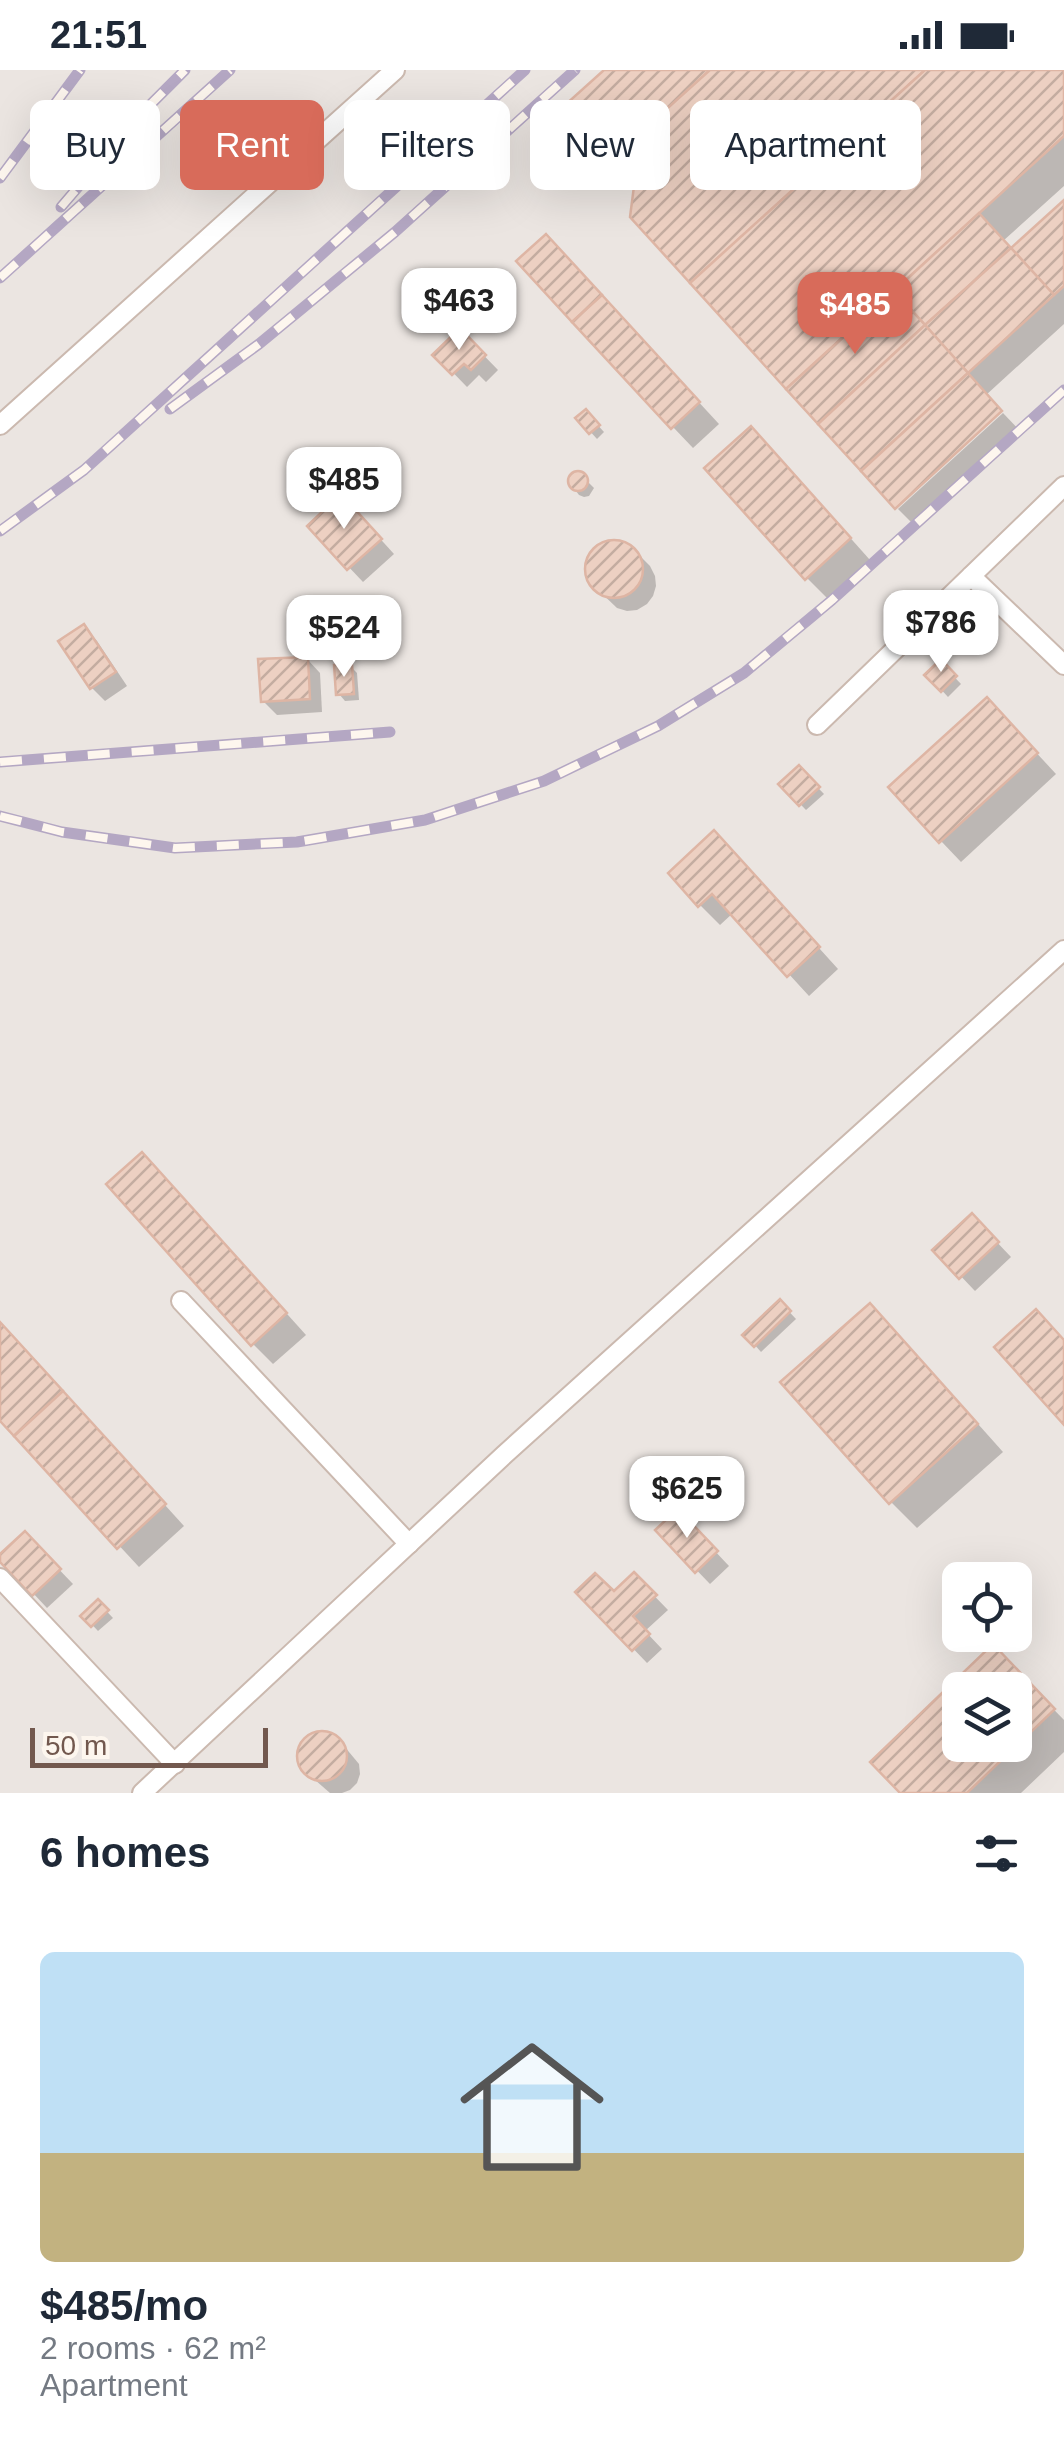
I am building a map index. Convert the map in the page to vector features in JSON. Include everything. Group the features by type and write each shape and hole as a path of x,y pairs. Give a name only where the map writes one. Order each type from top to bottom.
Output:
{"lane":[{"path":"0,426 395,70"},
{"path":"816,725 1064,486"},
{"path":"971,576 1064,666"},
{"path":"142,1793 504,1455 1064,950"},
{"path":"181,1301 409,1544"},
{"path":"0,1578 175,1764"}],"shaded area":[{"path":"0,70 1064,70 1064,1793 0,1793"}],"building":[{"path":"604,70 710,70 670,106 670,100 571,100"},
{"path":"710,70 925,70 892,100 690,100 690,190 793,190 690,283 630,217 633,190 670,190 670,106"},
{"path":"925,70 1064,70 1064,136 786,389 690,283 793,190 921,190 921,100 892,100"},
{"path":"1064,200 1064,286 1054,295 1011,248"},
{"path":"979,213 1011,248 925,325 894,291"},
{"path":"546,234 602,295 572,322 516,261"},
{"path":"1011,248 1054,295 968,373 925,325"},
{"path":"894,291 925,325 818,424 786,389"},
{"path":"602,295 700,402 671,429 572,322"},
{"path":"925,325 968,373 861,471 818,424"},
{"path":"460,328 486,355 471,370 464,364 452,375 432,355"},
{"path":"968,373 1002,411 895,509 861,471"},
{"path":"586,409 600,425 589,434 575,418"},
{"path":"751,426 851,538 805,580 704,468"},
{"path":"574,471 582,471 588,481 582,491 574,491 568,485 568,477"},
{"path":"341,494 382,539 347,570 307,526"},
{"path":"614,540 635,548 643,569 635,590 614,598 593,590 585,569 593,548"},
{"path":"84,624 116,672 90,689 58,641"},
{"path":"308,657 310,699 261,702 258,659"},
{"path":"941,659 957,676 941,692 924,675"},
{"path":"352,664 354,694 336,695 334,665"},
{"path":"987,697 1038,753 939,843 888,787"},
{"path":"799,765 820,787 799,806 778,784"},
{"path":"714,830 820,947 787,977 712,894 698,907 668,873"},
{"path":"142,1152 287,1313 251,1346 106,1184"},
{"path":"972,1213 999,1242 959,1279 932,1250"},
{"path":"780,1299 791,1311 754,1347 742,1335"},
{"path":"870,1303 978,1424 889,1504 780,1382"},
{"path":"1036,1309 1064,1340 1064,1425 994,1347"},
{"path":"0,1322 63,1391 14,1436 0,1421"},
{"path":"63,1391 166,1504 117,1549 14,1436"},
{"path":"678,1509 718,1551 695,1573 655,1530"},
{"path":"25,1531 61,1569 32,1596 0,1562 0,1554"},
{"path":"634,1572 657,1595 633,1616 650,1634 632,1651 575,1592 595,1573 614,1591"},
{"path":"98,1599 109,1610 91,1627 80,1616"},
{"path":"985,1652 1001,1652 1020,1672 964,1672"},
{"path":"1032,1685 1055,1709 1032,1731"},
{"path":"942,1693 942,1762 999,1762 967,1793 900,1793 870,1762"},
{"path":"322,1731 339,1739 347,1756 339,1773 322,1781 305,1773 297,1756 305,1739"}],"railway":[{"path":"0,178 80,70"},
{"path":"61,207 138,117 185,70"},
{"path":"0,278 230,70"},
{"path":"0,531 84,470 525,70"},
{"path":"170,409 259,344 395,232 575,70"},
{"path":"0,816 62,832 175,848 297,842 425,820 544,781 658,726 744,673 832,600 1064,390"},
{"path":"0,762 390,732"}]}
